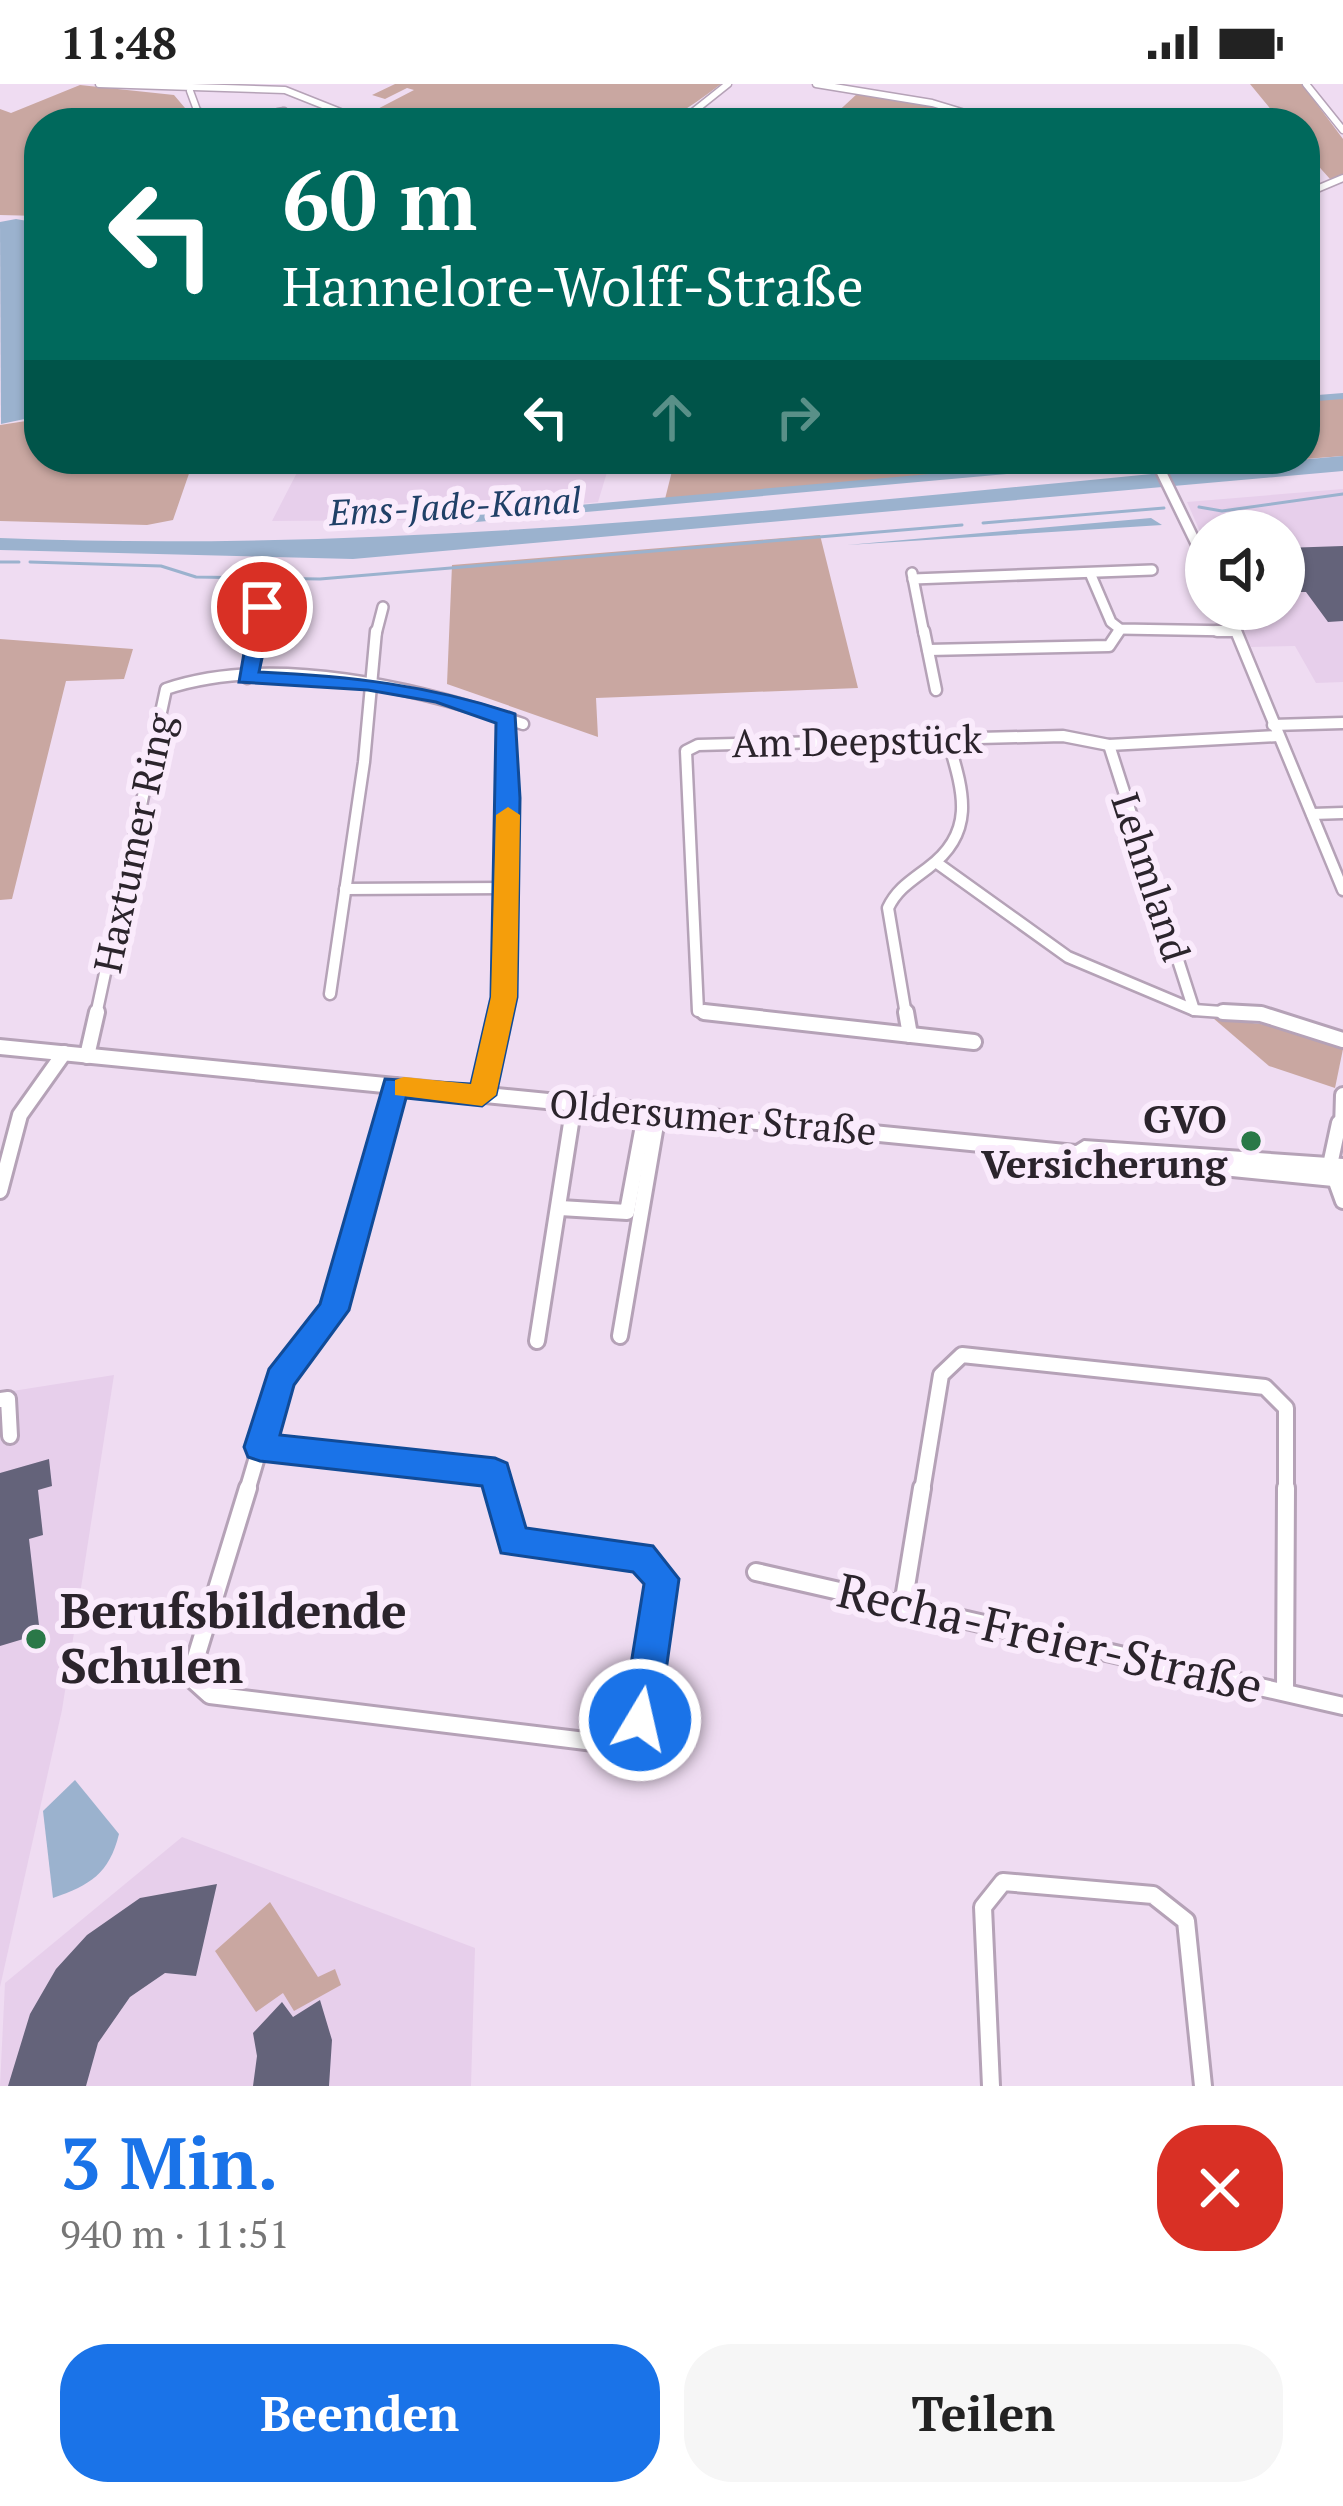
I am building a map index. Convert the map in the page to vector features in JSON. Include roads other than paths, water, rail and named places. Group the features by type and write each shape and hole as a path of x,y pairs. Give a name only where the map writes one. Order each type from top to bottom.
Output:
{"main road":[{"name":"Oldersumer Straße","path":"0,1047 1067,1150 1111,1160 1337,1173"}],"street":[{"path":"99,84 296,92 332,108"},
{"path":"698,108 728,84"},
{"path":"816,84 948,108"},
{"path":"1306,84 1343,130"},
{"path":"190,91 196,108"},
{"path":"1163,474 1185,518"},
{"path":"936,690 913,575 1152,570"},
{"path":"1090,573 1111,622 1120,629 1236,631 1343,890"},
{"path":"230,607 262,607 247,678"},
{"path":"330,994 364,762 368,683 378,610 383,607"},
{"path":"928,650 1109,646 1120,629"},
{"name":"Haxtumer Ring","path":"87,1056 114,953 166,689 181,681 247,678 368,683 441,696 524,724"},
{"path":"482,1095 504,997 507,719"},
{"name":"Am Deepstück","path":"974,1042 698,1011 684,755 698,745 1063,736 1109,745 1343,723"},
{"path":"910,1035 888,908 894,892 958,845 966,825 948,740"},
{"name":"Lehmland","path":"1109,745 1194,1010"},
{"path":"1312,814 1343,813"},
{"path":"937,863 1068,957 1194,1010 1261,1014 1343,1040"},
{"path":"346,889 504,888"},
{"path":"0,1191 20,1114 64,1053"},
{"path":"260,1447 495,1473 513,1542 641,1557 662,1579 640,1720 610,1744 210,1694 190,1678 280,1379 334,1310 395,1086"},
{"path":"1343,1095 1337,1173 1343,1201"},
{"path":"537,1341 574,1104"},
{"path":"620,1336 658,1113"},
{"path":"560,1208 628,1212 642,1131"},
{"path":"903,1605 941,1375 962,1355 1265,1387 1286,1408 1285,1692"},
{"path":"0,1400 8,1399 10,1436"},
{"name":"Recha-Freier-Straße","path":"756,1572 1343,1706"},
{"path":"991,2086 983,1907 1003,1882 1153,1895 1186,1921 1203,2086"}],"water":[{"path":"24,220 24,419 1,424 0,222"},
{"path":"1343,456 1343,471 1320,473 1320,458"},
{"path":"1155,474 1309,474 353,559 0,550 0,538 336,538 841,504"},
{"path":"1151,518 1162,525 847,545"},
{"path":"75,1780 119,1834 110,1859 96,1876 53,1898 43,1811"}],"waterway":[{"path":"1320,398 1343,396"},
{"name":"Ems-Jade-Kanal","path":"454,520 971,474"},
{"path":"1199,507 1222,511 1343,494"},
{"path":"983,523 1164,508"},
{"path":"30,562 161,566 196,577 320,579 962,525"},
{"path":"0,562 19,562"}],"place":[{"name":"GVO Versicherung","path":"1251,1141"},
{"name":"Berufsbildende Schulen","path":"36,1639"}]}
